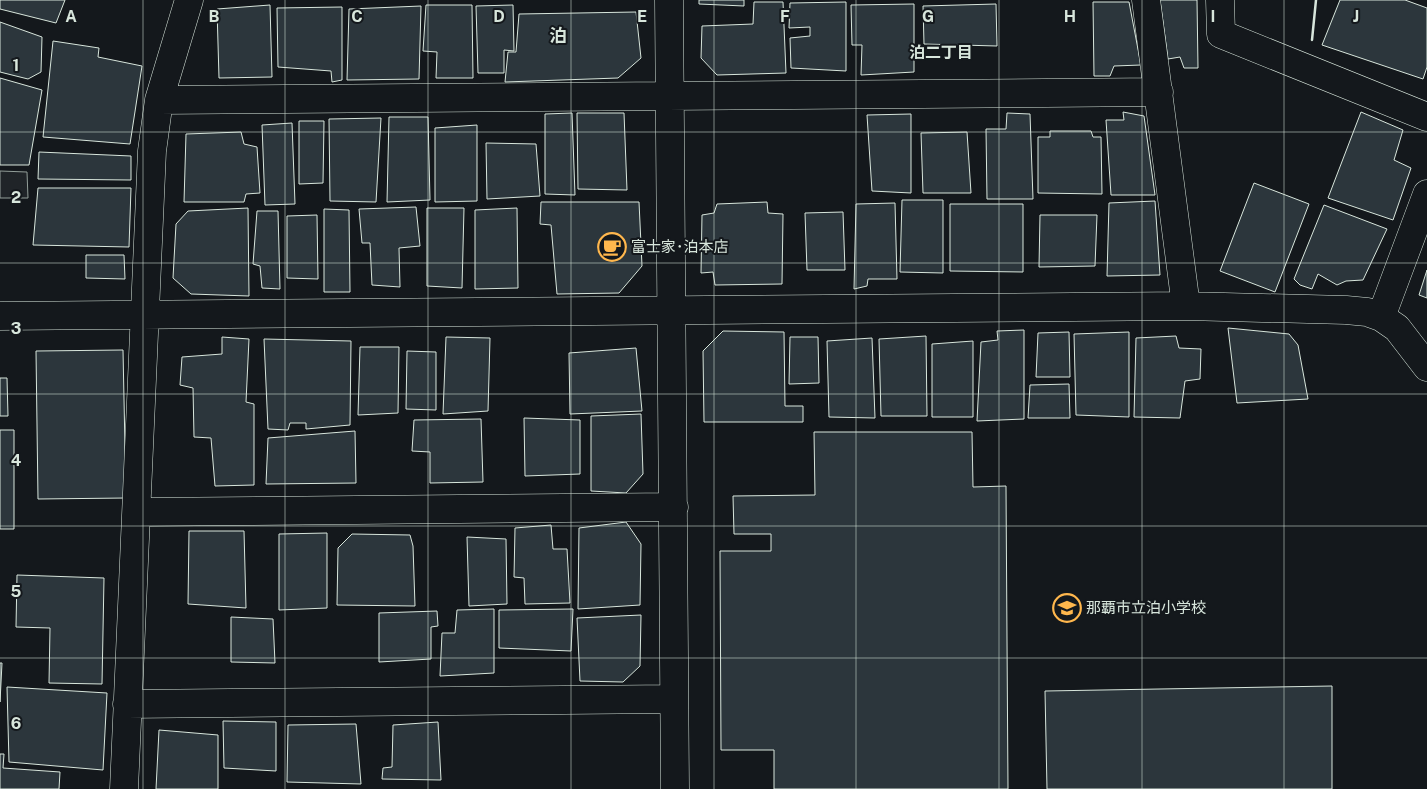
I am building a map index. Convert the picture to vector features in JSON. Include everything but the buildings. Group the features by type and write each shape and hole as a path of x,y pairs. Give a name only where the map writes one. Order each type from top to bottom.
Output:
{"street":[{"path":"124,789 152,151 159,100 189,0"},
{"path":"669,0 675,789"},
{"path":"1146,0 1186,306"},
{"path":"1220,0 1221,34 1427,116"},
{"path":"159,100 1159,92"},
{"path":"1380,317 1427,194"},
{"path":"0,316 1186,306 1346,310 1380,317 1396,328 1427,367"},
{"path":"137,512 674,507"},
{"path":"127,704 674,699"}],"shaded area":[{"path":"0,171 27,172 28,198 0,198"}],"wall":[{"path":"1312,40 1316,0"}],"place":[{"name":"富士家･泊本店","path":"612,247"},
{"name":"那覇市立泊小学校","path":"1067,608"}],"district":[{"name":"泊","path":"558,36"},
{"name":"泊二丁目","path":"941,52"}]}
